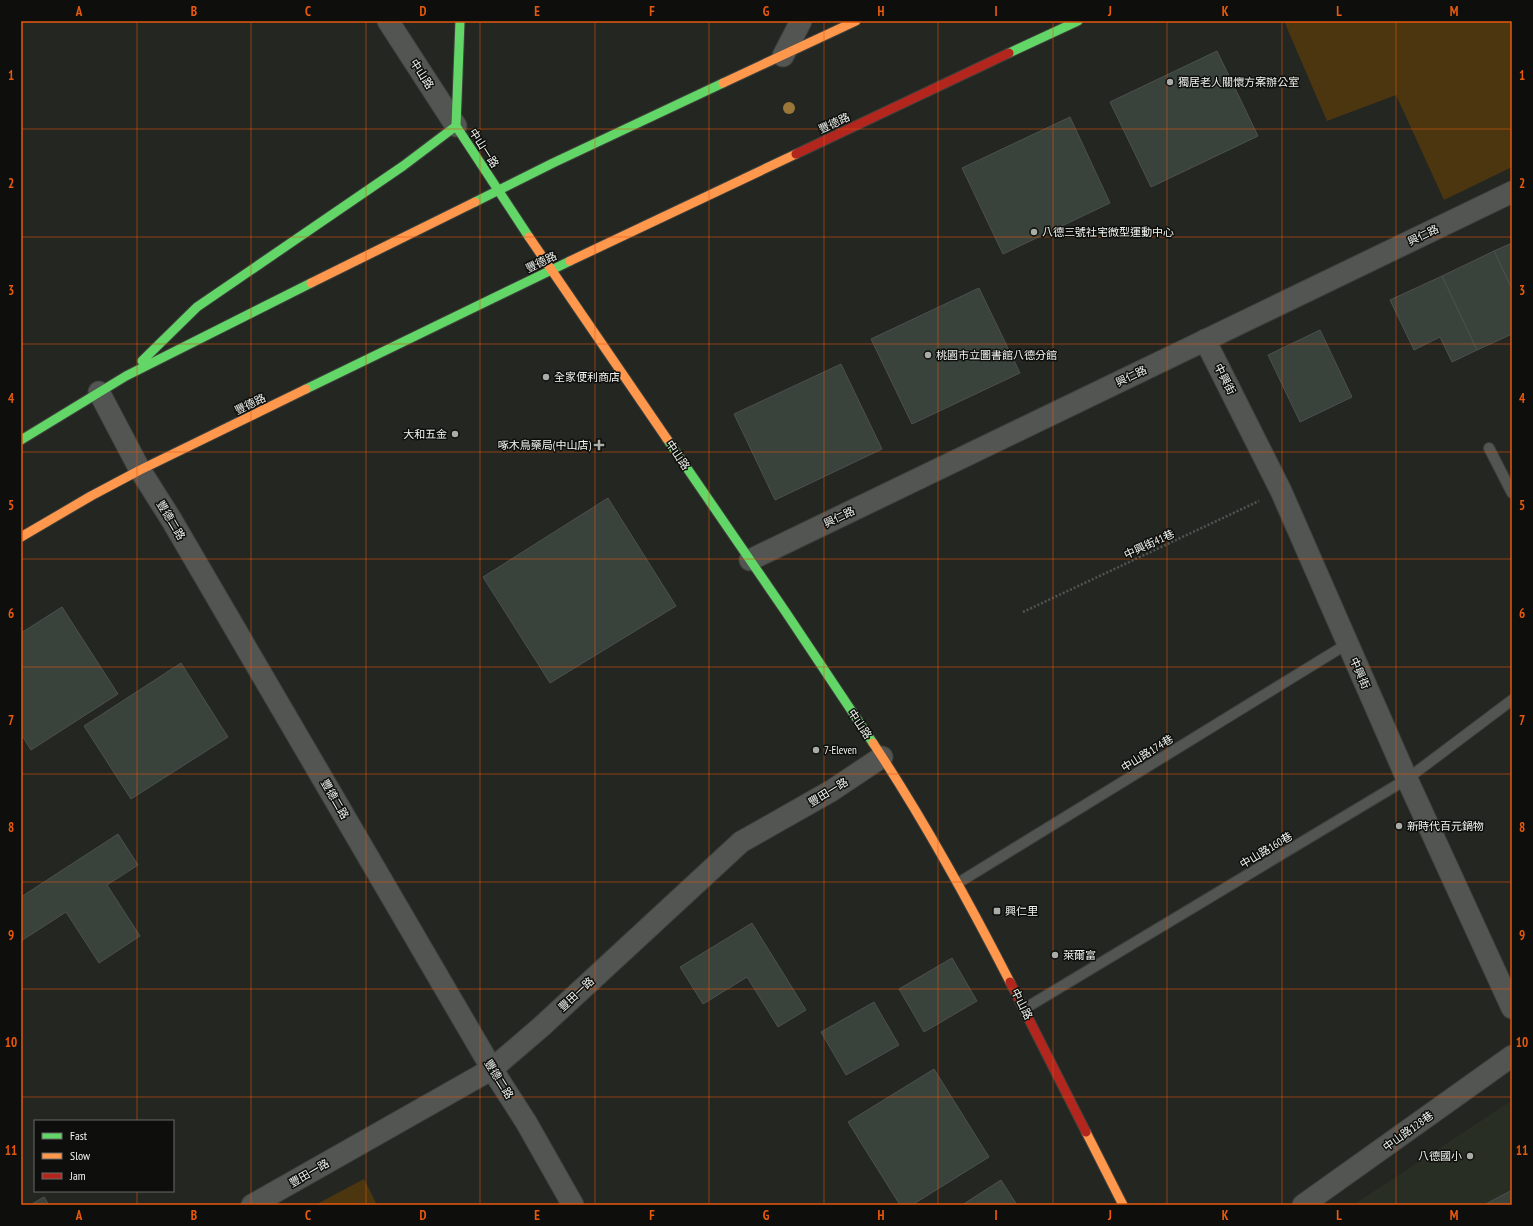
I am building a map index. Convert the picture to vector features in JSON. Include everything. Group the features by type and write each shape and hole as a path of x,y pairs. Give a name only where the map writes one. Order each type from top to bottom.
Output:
{"main road":[{"name":"中山一路","path":"460,21 456,126 551,270"},
{"path":"21,440 126,376 553,163 856,21"},
{"name":"豐德路","path":"21,537 91,496 140,470 551,270 1078,21"},
{"path":"126,376 197,307 403,166 456,126"},
{"name":"中山路","path":"551,270 750,560 882,757 939,849 1024,1009 1123,1205"}],"street":[{"name":"中山路","path":"388,21 456,126"},
{"path":"782,56 801,21"},
{"name":"興仁路","path":"750,560 1512,192"},
{"name":"中興街","path":"1205,340 1281,491 1407,779 1512,1008"},
{"name":"豐德二路","path":"99,392 140,470 179,533 492,1069 526,1122 573,1205"},
{"name":"豐田一路","path":"252,1205 492,1069 541,1027 741,842 832,791 882,757"},
{"name":"中山路128巷","path":"1302,1205 1512,1056"}],"lane":[{"path":"1489,448 1512,493"},
{"name":"中山路174巷","path":"958,883 1347,644"},
{"name":"中山路160巷","path":"1024,1009 1407,779 1512,700"}],"path":[{"name":"中興街41巷","path":"1023,612 1281,491"}],"shaded area":[{"path":"1284,21 1512,21 1512,167 1444,200 1396,95 1327,121"},
{"name":"八德國小","path":"1512,1100 1512,1205 1353,1205 1502,1107"},
{"path":"364,1179 377,1205 315,1205"}],"building":[{"path":"1217,51 1258,136 1151,187 1110,102"},
{"path":"1070,117 1110,203 1003,254 962,168"},
{"path":"1512,243 1512,289 1494,251"},
{"path":"1494,251 1512,289 1512,334 1477,350 1442,276"},
{"path":"1442,276 1477,350 1452,362 1440,337 1414,350 1390,300"},
{"path":"979,288 1020,373 912,424 871,339"},
{"path":"1320,330 1352,397 1300,422 1268,355"},
{"path":"841,364 882,449 775,500 734,414"},
{"path":"608,498 676,606 550,683 483,577"},
{"path":"62,607 118,694 31,750 21,734 21,633"},
{"path":"181,663 228,737 131,799 84,726"},
{"path":"118,834 138,865 107,885 140,936 99,963 66,912 21,941 21,897"},
{"path":"752,923 806,1010 778,1027 747,977 703,1004 680,967"},
{"path":"952,958 977,1001 924,1032 899,989"},
{"path":"874,1002 899,1045 846,1075 821,1032"},
{"path":"934,1069 989,1157 912,1205 900,1205 848,1122"},
{"path":"1001,1180 1017,1205 962,1205"},
{"path":"1512,1190 1512,1205 1484,1205"},
{"path":"44,1197 49,1205 30,1205"}],"traffic: fast":[{"path":"460,21 456,126 529,237"},
{"path":"1009,53 1078,21"},
{"path":"475,202 553,163 723,83"},
{"path":"142,361 197,307 403,166 456,126"},
{"path":"306,389 570,261"},
{"path":"21,440 126,376 311,283"},
{"path":"667,439 873,743"}],"traffic: slow":[{"path":"723,83 856,21"},
{"path":"570,261 796,154"},
{"path":"311,283 475,202"},
{"path":"529,237 667,439"},
{"path":"21,537 91,496 140,470 306,389"},
{"path":"873,743 910,801 945,861 1010,982"},
{"path":"1086,1132 1123,1205"}],"traffic: jam":[{"path":"796,154 1009,53"},
{"path":"1010,982 1086,1132"}],"place":[{"name":"獨居老人關懷方案辦公室","path":"1170,82"},
{"name":"八德三號社宅微型運動中心","path":"1034,232"},
{"name":"桃園市立圖書館八德分館","path":"928,355"},
{"name":"全家便利商店","path":"546,377"},
{"name":"大和五金","path":"455,434"},
{"name":"啄木鳥藥局(中山店)","path":"599,445"},
{"name":"7-Eleven","path":"816,750"},
{"name":"新時代百元鍋物","path":"1399,826"},
{"name":"興仁里","path":"997,911"},
{"name":"萊爾富","path":"1055,955"},
{"name":"八德國小","path":"1470,1156"}]}
